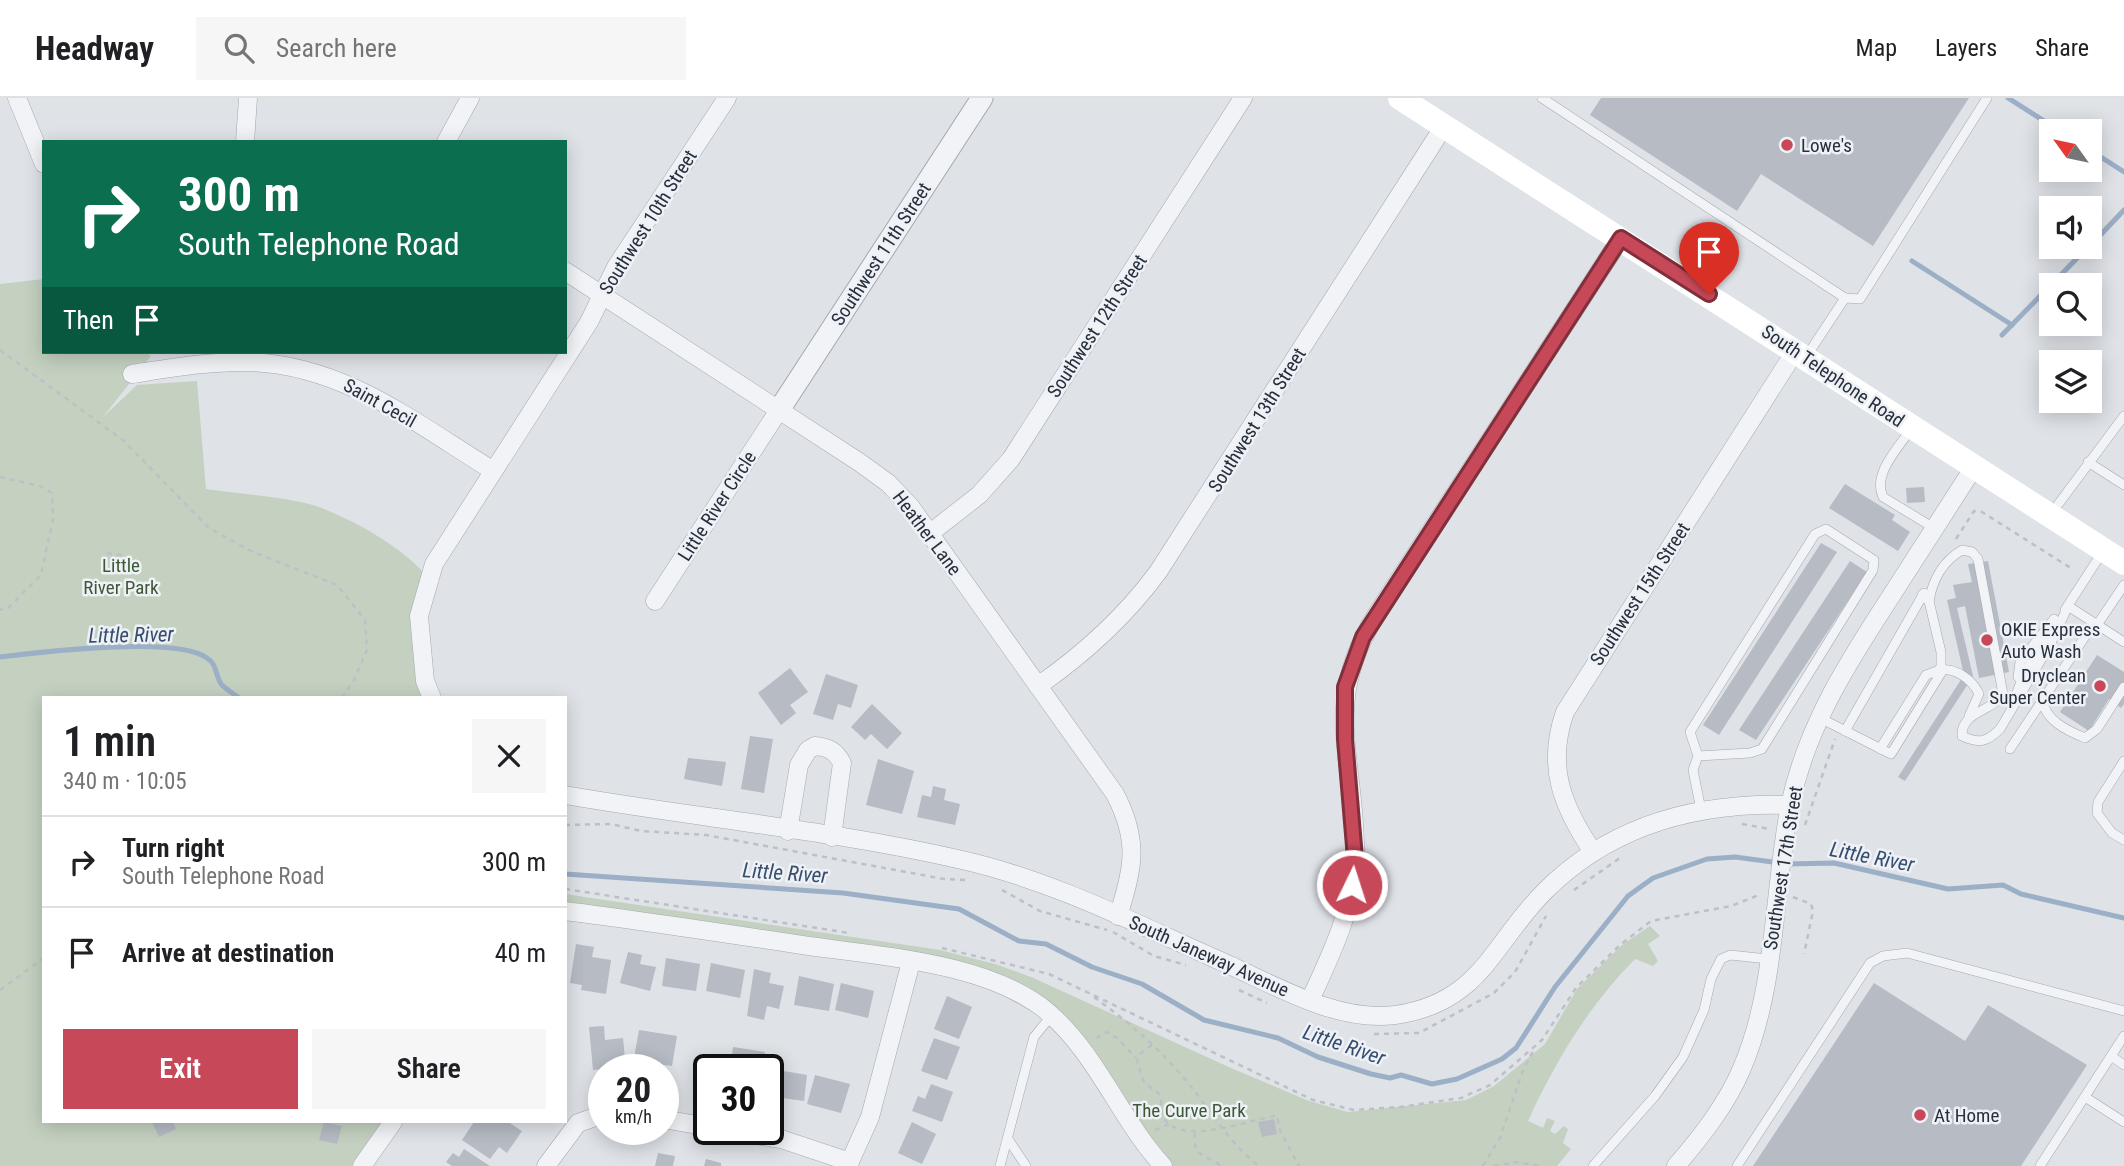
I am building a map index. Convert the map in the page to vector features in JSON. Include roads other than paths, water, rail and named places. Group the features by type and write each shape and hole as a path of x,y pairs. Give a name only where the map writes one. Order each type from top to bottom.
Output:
{"main road":[{"name":"South Telephone Road","path":"1400,98 2114,556"}],"street":[{"path":"17,98 42,159"},
{"path":"244,140 248,98"},
{"path":"447,140 470,98"},
{"name":"Southwest 10th Street","path":"431,696 425,681 419,615 434,564 457,524 589,322 616,267 727,98"},
{"name":"Southwest 11th Street","path":"779,410 982,98"},
{"name":"Southwest 12th Street","path":"929,534 979,495 1011,459 1243,98"},
{"name":"Southwest 13th Street","path":"1038,686 1090,647 1121,617 1158,572 1444,126"},
{"path":"1310,1000 1338,937 1352,885 1354,830 1344,718 1345,687 1354,656 1383,605 1621,238"},
{"name":"Heather Lane","path":"567,272 888,483 929,534 1115,794 1126,814 1131,832 1132,872 1118,916"},
{"name":"Southwest 15th Street","path":"1593,852 1562,796 1557,772 1555,748 1566,712 1801,353"},
{"name":"Saint Cecil","path":"132,374 236,362 281,365 311,371 342,381 383,400 492,470"},
{"name":"Little River Circle","path":"655,601 779,410"},
{"name":"Southwest 17th Street","path":"1676,1166 1718,1110 1742,1069 1757,1027 1790,804 1795,780 1818,717 1846,666 1974,467"},
{"path":"788,831 803,757 815,746 824,746 838,755 842,763 832,837"},
{"name":"South Janeway Avenue","path":"567,795 880,843 965,860 1016,876 1118,916 1310,1000 1376,1017 1414,1011 1454,995 1493,959 1546,890 1593,852 1657,820 1701,810 1756,804 1790,804"},
{"path":"567,911 911,962 970,975 1016,990 1052,1016 1078,1042 1136,1135 1163,1166"},
{"path":"784,1140 849,1164 870,1117 911,962"},
{"path":"546,1166 578,1123 588,1120"},
{"path":"362,1166 392,1123"}],"lane":[{"path":"1542,98 1845,298 1860,299 1987,98"},
{"path":"1801,353 1845,298"},
{"path":"2050,516 2124,416"},
{"path":"1912,428 1880,477 1880,490 1883,497 1934,528"},
{"path":"2088,462 2124,485"},
{"path":"1698,756 1750,753 1762,749 1873,569 1874,560 1826,529 1815,534 1690,732 1698,756 1693,770 1701,810"},
{"path":"1845,731 1926,598 1937,574 1952,556 1962,551 1972,551 1978,559 2003,694 1989,708 1968,718"},
{"path":"2009,715 2025,671 2068,606 2114,556"},
{"path":"2010,749 2124,585"},
{"path":"1818,717 1891,754 1940,671 1941,652 1926,598"},
{"path":"2068,606 2124,642"},
{"path":"1880,749 1926,675 1940,671 1956,671 1975,684 1979,694 1962,727 1962,736 1977,743 1989,740 2009,715 2052,641 2068,606"},
{"path":"2043,700 2043,709 2049,717 2085,738 2097,729 2124,687"},
{"path":"2124,761 2098,802 2097,813 2112,833 2124,840"},
{"path":"1737,1166 1870,963 1883,956 1906,953 2124,1010"},
{"path":"1593,1166 1655,1096 1683,1057 1704,1010 1721,958 1730,955 1768,960"},
{"path":"1000,1166 1034,1037 1052,1016"},
{"path":"2040,1166 2124,1036"},
{"path":"2111,1056 2124,1065"},
{"path":"2085,1097 2124,1122"},
{"path":"1008,1139 1026,1166"}],"waterway":[{"path":"2008,98 2041,119"},
{"path":"2102,158 2124,172"},
{"path":"2102,233 2124,210"},
{"path":"2002,335 2076,259"},
{"path":"1912,261 2012,325"},
{"name":"Little River","path":"0,657 108,647 191,651 211,661 222,685 236,696"},
{"name":"Little River","path":"567,874 843,893 959,909 1019,941 1046,944 1092,967 1142,984 1204,1020 1278,1038 1318,1057 1371,1074 1390,1078 1401,1075 1432,1084 1457,1079 1502,1059 1516,1048 1555,987 1628,896 1653,878 1707,859 1735,857 1787,864 1834,863 1948,889 2003,885 2021,894 2124,918"}],"place":[{"name":"Lowe's","path":"1787,145"},
{"name":"OKIE Express Auto Wash","path":"1987,640"},
{"name":"Dryclean Super Center","path":"2100,686"},
{"name":"At Home","path":"1920,1115"}],"park label":[{"name":"Little River Park","path":"121,576"},
{"name":"The Curve Park","path":"1189,1110"}]}
